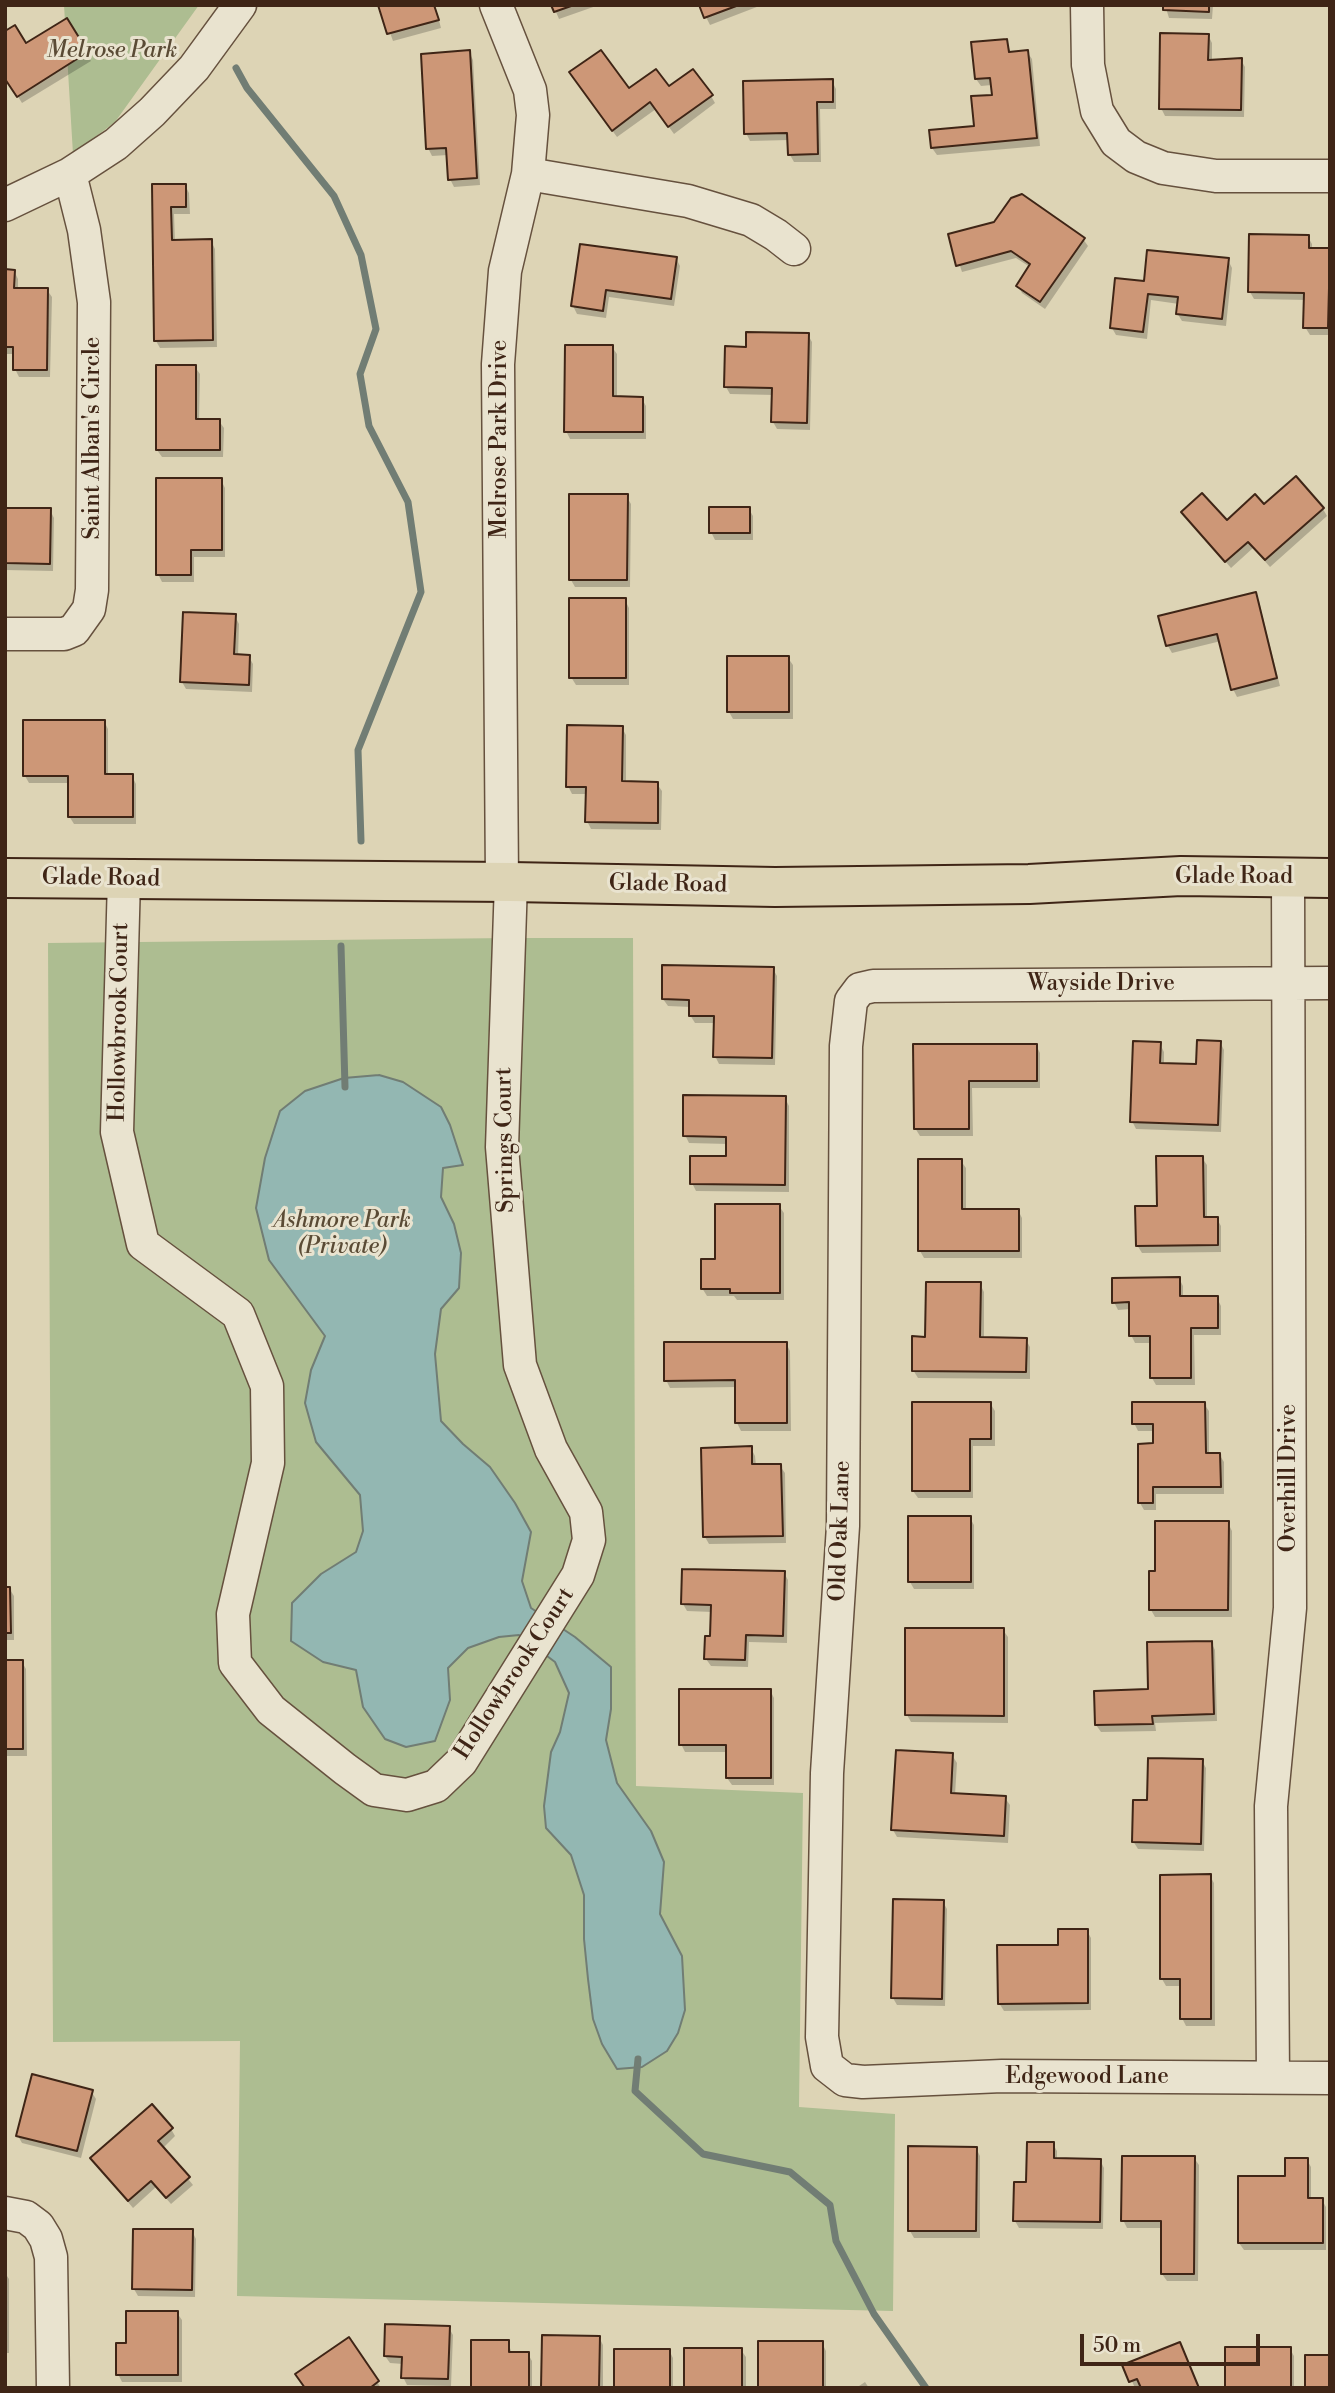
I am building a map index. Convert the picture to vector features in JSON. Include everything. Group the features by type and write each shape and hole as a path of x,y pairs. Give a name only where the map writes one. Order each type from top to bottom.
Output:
{"main road":[{"name":"Glade Road","path":"5,878 786,887 1029,884 1181,876 1330,877"}],"street":[{"path":"5,205 70,174 116,144 152,112 194,68 240,5"},
{"name":"Melrose Park Drive","path":"496,5 530,90 533,115 528,174 505,271 498,364 507,882"},
{"path":"1087,5 1088,65 1097,111 1116,142 1136,157 1163,169 1216,176 1330,176"},
{"name":"Saint Alban's Circle","path":"5,634 64,634 74,630 89,609 92,590 94,302 84,230 70,174"},
{"path":"528,174 688,201 751,220 794,249"},
{"name":"Overhill Drive","path":"1273,2077 1271,1806 1290,1608 1288,877"},
{"name":"Hollowbrook Court","path":"124,879 117,1132 143,1244 238,1314 267,1385 268,1463 233,1614 235,1663 271,1710 374,1790 407,1795 436,1786 461,1762 578,1576 589,1540 586,1512 551,1450 530,1397"},
{"name":"Springs Court","path":"507,882 502,1147 520,1365 530,1397"},
{"name":"Wayside Drive","path":"873,986 1330,983"},
{"name":"Old Oak Lane","path":"845,2080 827,2066 822,2037 827,1773 843,1526 846,1046 850,1001 860,989 873,986"},
{"name":"Edgewood Lane","path":"845,2080 863,2082 1002,2076 1330,2078"},
{"path":"10,2213 26,2217 38,2226 46,2239 51,2257 53,2388"}],"green space":[{"name":"Melrose Park","path":"64,5 199,5 115,122 73,154"},
{"name":"Ashmore Park (Private)","path":"633,938 636,1786 803,1793 799,2107 895,2114 893,2311 237,2296 240,2041 53,2042 48,943"}],"water":[{"path":"379,1075 403,1082 441,1107 463,1165 443,1168 441,1197 454,1224 461,1253 459,1288 441,1309 435,1354 441,1421 490,1467 531,1532 522,1581 531,1608 575,1637 611,1667 611,1709 606,1740 617,1783 651,1831 664,1862 660,1914 682,1956 685,2010 678,2033 667,2051 642,2067 617,2069 602,2044 593,2019 588,1979 584,1895 571,1855 546,1828 544,1806 551,1752 560,1732 569,1693 555,1662 519,1635 499,1637 468,1648 448,1668 450,1700 435,1741 406,1747 385,1739 363,1707 356,1670 323,1662 291,1641 292,1603 321,1574 356,1552 363,1531 360,1495 316,1442 305,1403 311,1370 325,1336 269,1260 256,1208 265,1158 280,1111 305,1091 344,1078"}],"building":[{"path":"378,5 434,5 439,20 387,34"},
{"path":"551,5 574,5 554,12"},
{"path":"699,5 739,5 704,18"},
{"path":"1163,5 1209,5 1209,12 1163,10"},
{"path":"67,18 88,52 17,97 5,79 5,31 15,25 26,43"},
{"path":"1160,33 1209,34 1208,60 1242,58 1241,110 1159,109"},
{"path":"1007,39 1009,52 1028,50 1037,138 931,148 929,130 974,126 971,96 992,95 990,78 975,79 971,42"},
{"path":"470,50 477,178 448,180 446,148 426,149 421,54"},
{"path":"601,50 629,88 656,69 669,86 693,69 713,95 668,127 650,102 612,131 569,72"},
{"path":"833,79 833,102 817,102 818,154 788,155 787,133 744,134 743,81"},
{"path":"152,184 186,184 186,207 171,207 172,240 212,239 213,340 154,341"},
{"path":"1022,194 1085,238 1040,302 1016,286 1030,264 1011,251 956,266 948,234 994,222 1011,198"},
{"path":"1249,234 1309,235 1309,248 1330,248 1328,328 1303,328 1304,293 1248,292"},
{"path":"580,244 677,257 671,299 606,290 603,311 571,306"},
{"path":"1147,250 1229,258 1222,319 1176,314 1178,297 1148,294 1143,332 1110,328 1115,278 1144,281"},
{"path":"5,269 15,270 14,288 48,288 47,370 13,370 13,347 5,347"},
{"path":"746,332 809,333 807,423 771,422 772,388 724,387 725,346 746,347"},
{"path":"565,345 613,345 613,396 643,397 643,432 564,432"},
{"path":"156,365 196,365 196,419 220,419 220,450 156,450"},
{"path":"1296,476 1324,508 1265,560 1248,542 1225,562 1181,512 1202,493 1227,520 1255,494 1264,504"},
{"path":"156,478 222,478 222,550 191,550 191,575 156,575"},
{"path":"569,494 628,494 627,580 569,580"},
{"path":"709,507 750,507 750,533 709,533"},
{"path":"5,508 51,508 50,564 5,563"},
{"path":"1256,592 1277,678 1231,690 1217,634 1166,646 1158,616"},
{"path":"569,598 626,598 626,678 569,678"},
{"path":"183,612 236,614 234,654 250,655 249,685 180,682"},
{"path":"727,656 789,656 789,712 727,712"},
{"path":"23,720 105,720 105,774 133,774 133,817 68,817 68,776 23,776"},
{"path":"567,725 623,726 622,781 658,782 658,823 585,822 586,787 566,787"},
{"path":"662,965 774,967 772,1058 713,1057 714,1016 689,1016 689,1000 662,999"},
{"path":"1197,1040 1221,1041 1218,1125 1130,1122 1133,1041 1161,1042 1160,1063 1196,1064"},
{"path":"913,1044 1037,1044 1037,1081 969,1081 969,1129 914,1129"},
{"path":"683,1095 786,1096 785,1185 690,1184 690,1156 726,1156 726,1137 683,1136"},
{"path":"1156,1156 1203,1156 1204,1217 1218,1217 1218,1245 1136,1246 1135,1206 1157,1206"},
{"path":"918,1159 962,1159 962,1209 1019,1209 1019,1251 918,1251"},
{"path":"715,1204 780,1204 780,1293 730,1293 730,1289 701,1289 701,1259 715,1259"},
{"path":"1180,1277 1180,1296 1218,1296 1218,1328 1191,1328 1191,1378 1150,1378 1150,1336 1129,1336 1129,1302 1112,1303 1112,1278"},
{"path":"926,1282 981,1282 980,1337 1027,1338 1026,1372 912,1371 912,1336 925,1337"},
{"path":"664,1342 787,1342 787,1423 735,1423 735,1380 664,1381"},
{"path":"912,1402 991,1402 991,1439 970,1439 970,1491 912,1491"},
{"path":"1132,1402 1205,1402 1206,1453 1220,1453 1221,1487 1153,1487 1153,1503 1138,1503 1138,1444 1153,1443 1153,1424 1132,1424"},
{"path":"752,1446 752,1464 781,1464 783,1536 703,1537 701,1448"},
{"path":"908,1516 971,1516 971,1582 908,1582"},
{"path":"1155,1521 1229,1521 1228,1610 1149,1610 1149,1571 1155,1571"},
{"path":"682,1569 785,1571 783,1636 746,1635 745,1660 704,1659 705,1636 710,1636 711,1605 681,1604"},
{"path":"5,1587 10,1587 11,1633 5,1633"},
{"path":"905,1628 1004,1628 1004,1716 905,1715"},
{"path":"1212,1641 1214,1714 1152,1716 1153,1724 1095,1725 1094,1691 1148,1689 1147,1642"},
{"path":"5,1660 23,1660 23,1749 5,1749"},
{"path":"679,1689 771,1689 771,1778 726,1778 726,1745 679,1745"},
{"path":"896,1750 953,1753 951,1793 1006,1796 1004,1836 891,1830"},
{"path":"1148,1758 1203,1759 1201,1844 1132,1842 1133,1800 1147,1800"},
{"path":"1211,1874 1211,2019 1180,2019 1180,1979 1160,1979 1160,1875"},
{"path":"893,1899 944,1900 942,1999 891,1998"},
{"path":"1058,1929 1088,1929 1088,2003 998,2004 997,1945 1058,1945"},
{"path":"32,2074 93,2090 77,2151 16,2136"},
{"path":"152,2104 173,2128 158,2141 190,2177 166,2198 151,2181 128,2201 90,2158"},
{"path":"1027,2142 1054,2142 1054,2158 1101,2159 1100,2222 1013,2221 1014,2182 1026,2182"},
{"path":"908,2146 977,2147 976,2231 908,2231"},
{"path":"1122,2156 1195,2156 1194,2274 1161,2274 1161,2221 1121,2221"},
{"path":"1285,2158 1308,2158 1308,2198 1323,2198 1323,2243 1238,2243 1238,2176 1285,2176"},
{"path":"133,2229 193,2229 192,2290 132,2289"},
{"path":"126,2311 178,2311 178,2375 116,2375 116,2343 126,2343"},
{"path":"385,2324 450,2326 448,2379 401,2378 402,2357 384,2356"},
{"path":"542,2335 600,2336 599,2388 541,2388"},
{"path":"349,2337 379,2381 370,2388 305,2388 295,2374"},
{"path":"471,2340 509,2340 509,2352 529,2352 529,2388 471,2388"},
{"path":"758,2341 823,2341 823,2387 758,2387"},
{"path":"1180,2342 1199,2388 1141,2388 1137,2379 1129,2382 1122,2365"},
{"path":"1225,2347 1291,2347 1291,2388 1225,2388"},
{"path":"684,2348 742,2348 742,2388 684,2388"},
{"path":"614,2349 670,2349 670,2388 614,2388"},
{"path":"1305,2355 1330,2355 1330,2388 1305,2388"}],"waterway":[{"path":"236,68 247,88 334,196 361,255 376,329 360,374 369,426 408,502 421,592 358,750 361,841"},
{"path":"341,946 345,1087"},
{"path":"638,2059 635,2091 703,2154 790,2172 830,2205 836,2241 874,2314 926,2388"}]}
